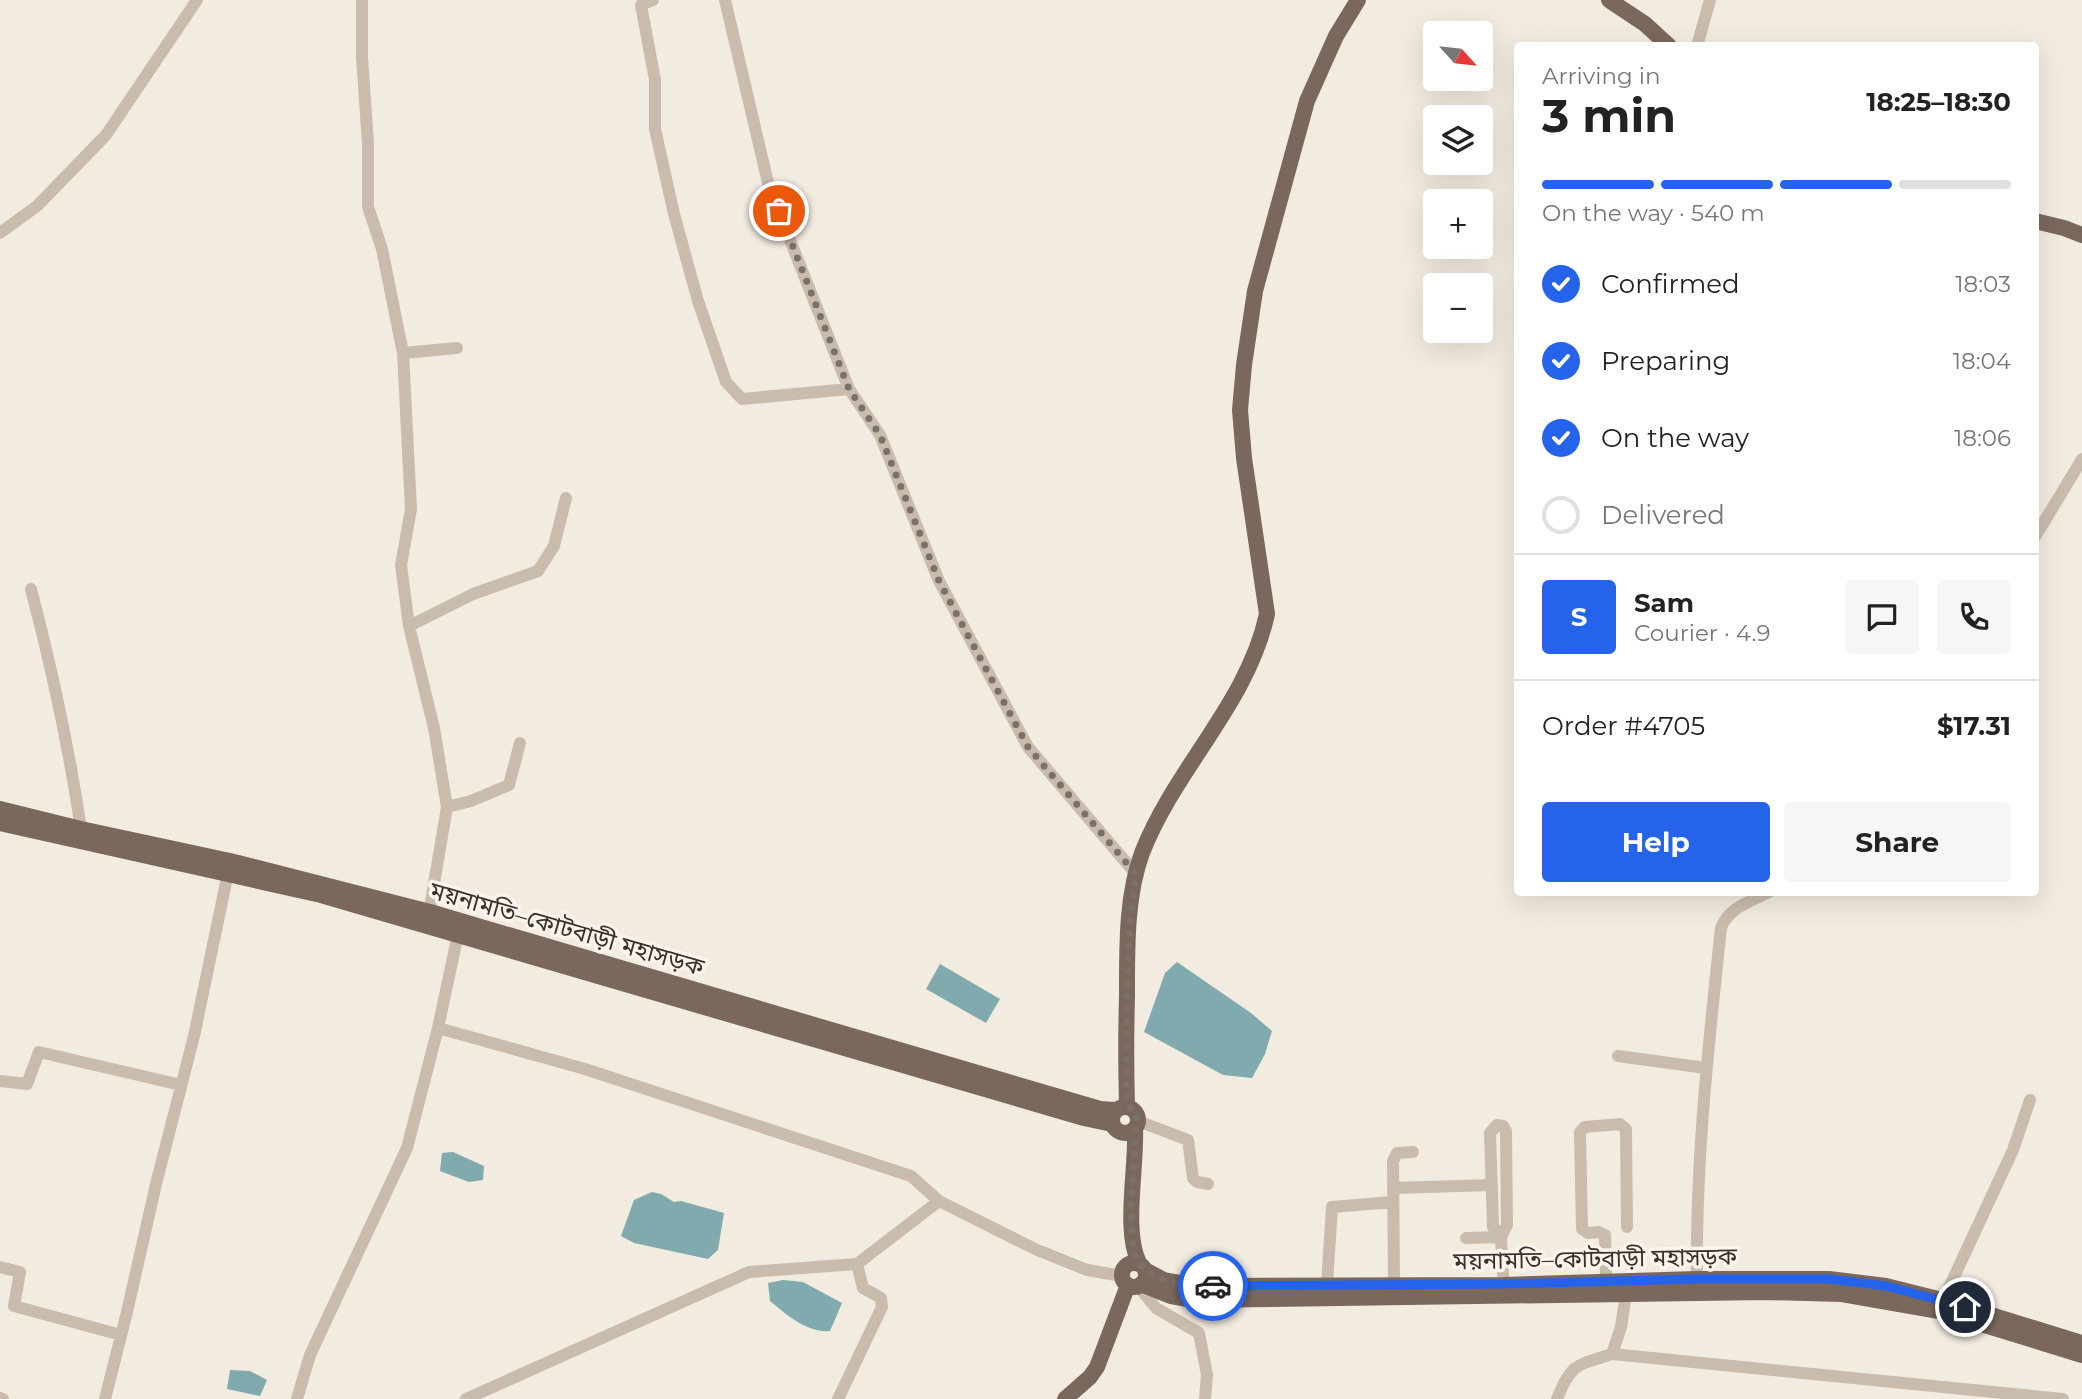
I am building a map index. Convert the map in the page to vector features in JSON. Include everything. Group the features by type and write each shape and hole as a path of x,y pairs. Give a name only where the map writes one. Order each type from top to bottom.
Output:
{"main road":[{"path":"1065,1399 1090,1377 1097,1367 1134,1276 1125,1120 1127,967 1129,923 1136,874 1150,835 1171,794 1250,669 1263,632 1267,614 1244,458 1240,410 1255,291 1307,101 1336,36 1358,0"},
{"path":"1609,0 1645,24 1665,42"},
{"path":"2039,222 2082,235"},
{"name":"ময়নামতি–কোটবাড়ী মহাসড়ক","path":"0,809 81,830 230,862 693,996"},
{"name":"ময়নামতি–কোটবাড়ী মহাসড়ক","path":"0,823 428,919 458,934 889,1045 1100,1109 1125,1120"},
{"name":"ময়নামতি–কোটবাড়ী মহাসড়ক","path":"1134,1276 1171,1296 1194,1300 1504,1290 1606,1282 1697,1286"},
{"name":"ময়নামতি–কোটবাড়ী মহাসড়ক","path":"1134,1276 1197,1286 1394,1284 1626,1294 1697,1286 1829,1279 1886,1286 2082,1355"},
{"name":"ময়নামতি–কোটবাড়ী মহাসড়ক","path":"1940,1305 2082,1343"}],"street":[{"path":"0,233 37,206 106,135 197,0"},
{"path":"362,0 368,207 382,249 403,353 411,509 401,565 409,626 434,729 447,807 428,919"},
{"path":"653,0 641,5 655,80 655,129 674,214 695,289 726,382 743,399 849,389"},
{"path":"724,0 769,187 849,389 880,435 939,581 1028,747 1136,874"},
{"path":"1698,42 1710,0"},
{"path":"403,353 457,348"},
{"path":"2039,530 2082,459"},
{"path":"409,626 473,594 538,571 554,546 566,498"},
{"path":"31,589 55,678 72,762 81,830"},
{"path":"447,807 471,801 509,785 520,743"},
{"path":"105,1399 194,1036 229,873"},
{"path":"1697,1286 1698,1196 1706,1068 1721,928 1725,918 1733,910 1761,896"},
{"path":"297,1399 310,1355 407,1149 438,1028 458,934"},
{"path":"438,1028 585,1069 911,1176 939,1201 1035,1248 1087,1270 1134,1276 1156,1308 1199,1334 1207,1375 1205,1399"},
{"path":"0,1081 27,1084 39,1052 181,1085"},
{"path":"1618,1056 1706,1068"},
{"path":"1940,1305 2008,1161 2030,1100"},
{"path":"1125,1120 1188,1140 1193,1178 1197,1182 1208,1184"},
{"path":"1606,1282 1605,1236 1582,1229 1581,1128 1620,1124 1626,1129 1628,1227"},
{"path":"1501,1237 1493,1227 1490,1133 1497,1125 1503,1126 1506,1131 1507,1225 1501,1237 1504,1290"},
{"path":"1394,1284 1394,1156 1397,1153 1413,1152"},
{"path":"1393,1188 1492,1185"},
{"path":"466,1399 749,1272 858,1264 939,1201"},
{"path":"1327,1284 1332,1207 1393,1202"},
{"path":"1466,1238 1501,1237"},
{"path":"838,1399 882,1307 881,1298 863,1288 858,1264"},
{"path":"0,1267 20,1272 14,1306 121,1335"},
{"path":"1612,1354 1621,1327 1626,1294"},
{"path":"1558,1399 1566,1376 1577,1365 1612,1354 2063,1399"}],"water":[{"path":"1177,962 1251,1013 1272,1031 1265,1054 1252,1078 1223,1075 1144,1032 1165,973"},
{"path":"940,964 1000,999 986,1023 926,989"},
{"path":"453,1152 484,1166 483,1180 469,1182 440,1171 442,1153"},
{"path":"652,1192 674,1202 681,1201 724,1213 718,1250 708,1259 634,1243 621,1236 634,1200"},
{"path":"783,1280 803,1282 842,1303 830,1331 805,1326 770,1301 768,1283"},
{"path":"230,1370 250,1371 267,1380 260,1396 227,1389"}],"way so far":[{"path":"779,211 849,389 880,435 939,581 1028,747 1136,874 1129,923 1126,990 1127,1106 1134,1110 1138,1117 1135,1128 1131,1226 1134,1249 1145,1270 1164,1280 1178,1284 1213,1286"}],"route":[{"path":"1213,1286 1829,1279 1886,1286 1965,1307"}]}
